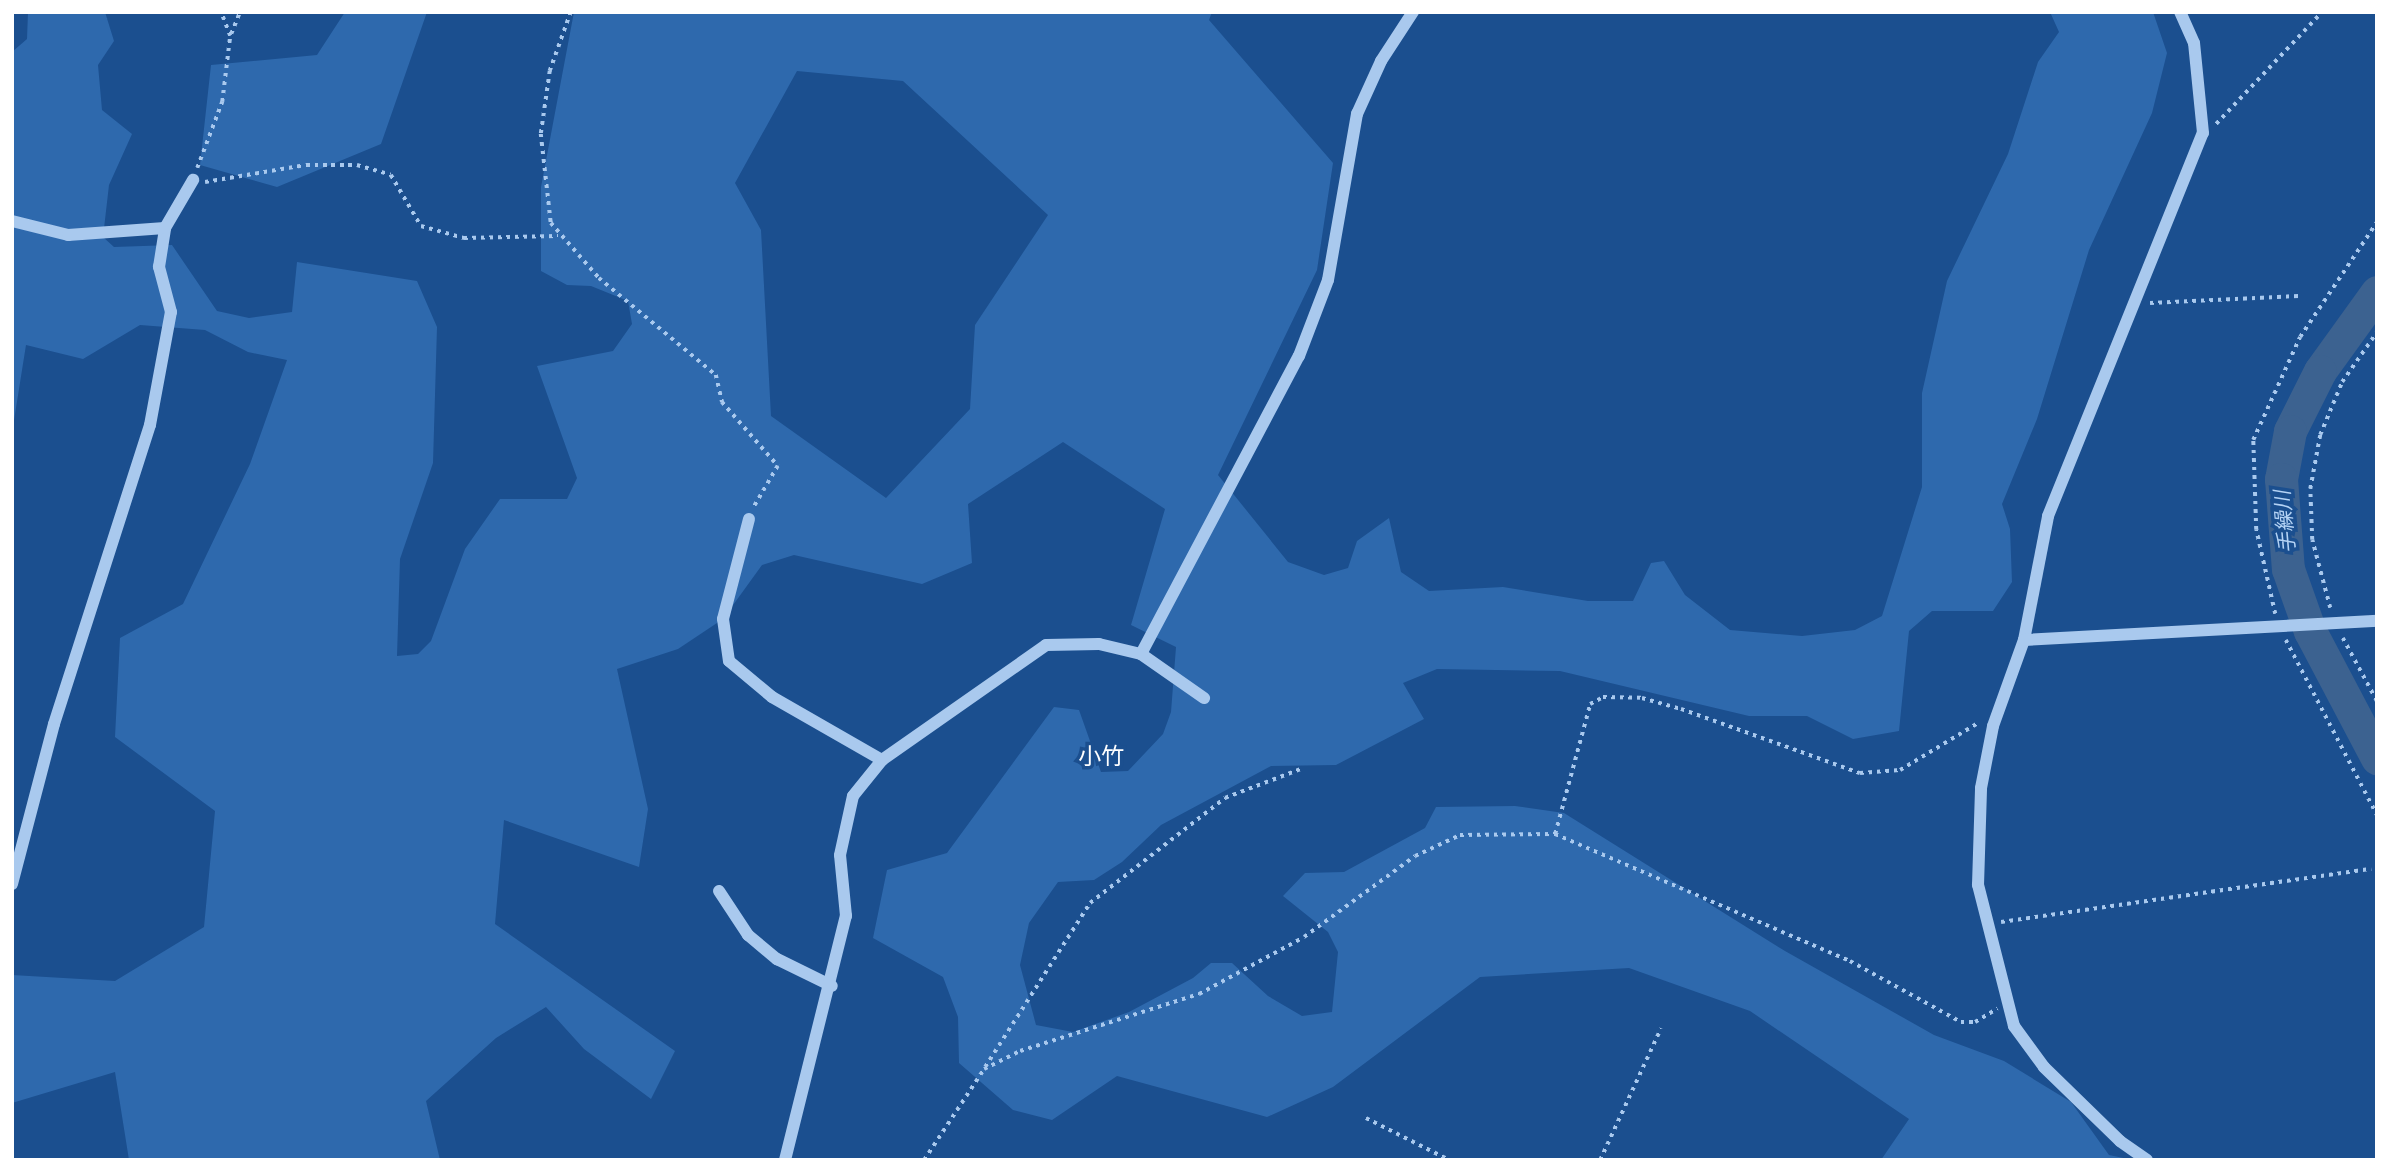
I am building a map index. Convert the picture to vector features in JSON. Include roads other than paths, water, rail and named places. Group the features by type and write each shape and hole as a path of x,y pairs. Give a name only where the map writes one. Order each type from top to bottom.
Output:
{"street":[{"path":"1141,654 1299,356 1328,280 1357,114 1381,61 1413,12"},
{"path":"2147,1160 2120,1141 2044,1067 2014,1026 1979,885 1981,788 1998,711 2024,640 2048,516 2203,133 2194,43 2180,12"},
{"path":"12,884 54,724 150,425 172,313 159,267 165,228 192,180"},
{"path":"12,221 68,235 165,228"},
{"path":"749,519 723,619 729,661 772,697 882,760"},
{"path":"2024,640 2377,621"},
{"path":"785,1160 832,986 846,916 839,855 853,796 882,760 1046,645 1099,645 1141,654 1204,698"},
{"path":"719,891 748,935 777,959 832,986"}],"waterway":[{"name":"手繰川","path":"2377,292 2320,371 2290,431 2281,479 2288,569 2310,631 2377,758"}],"district":[{"name":"小竹","path":"1101,756"}]}
